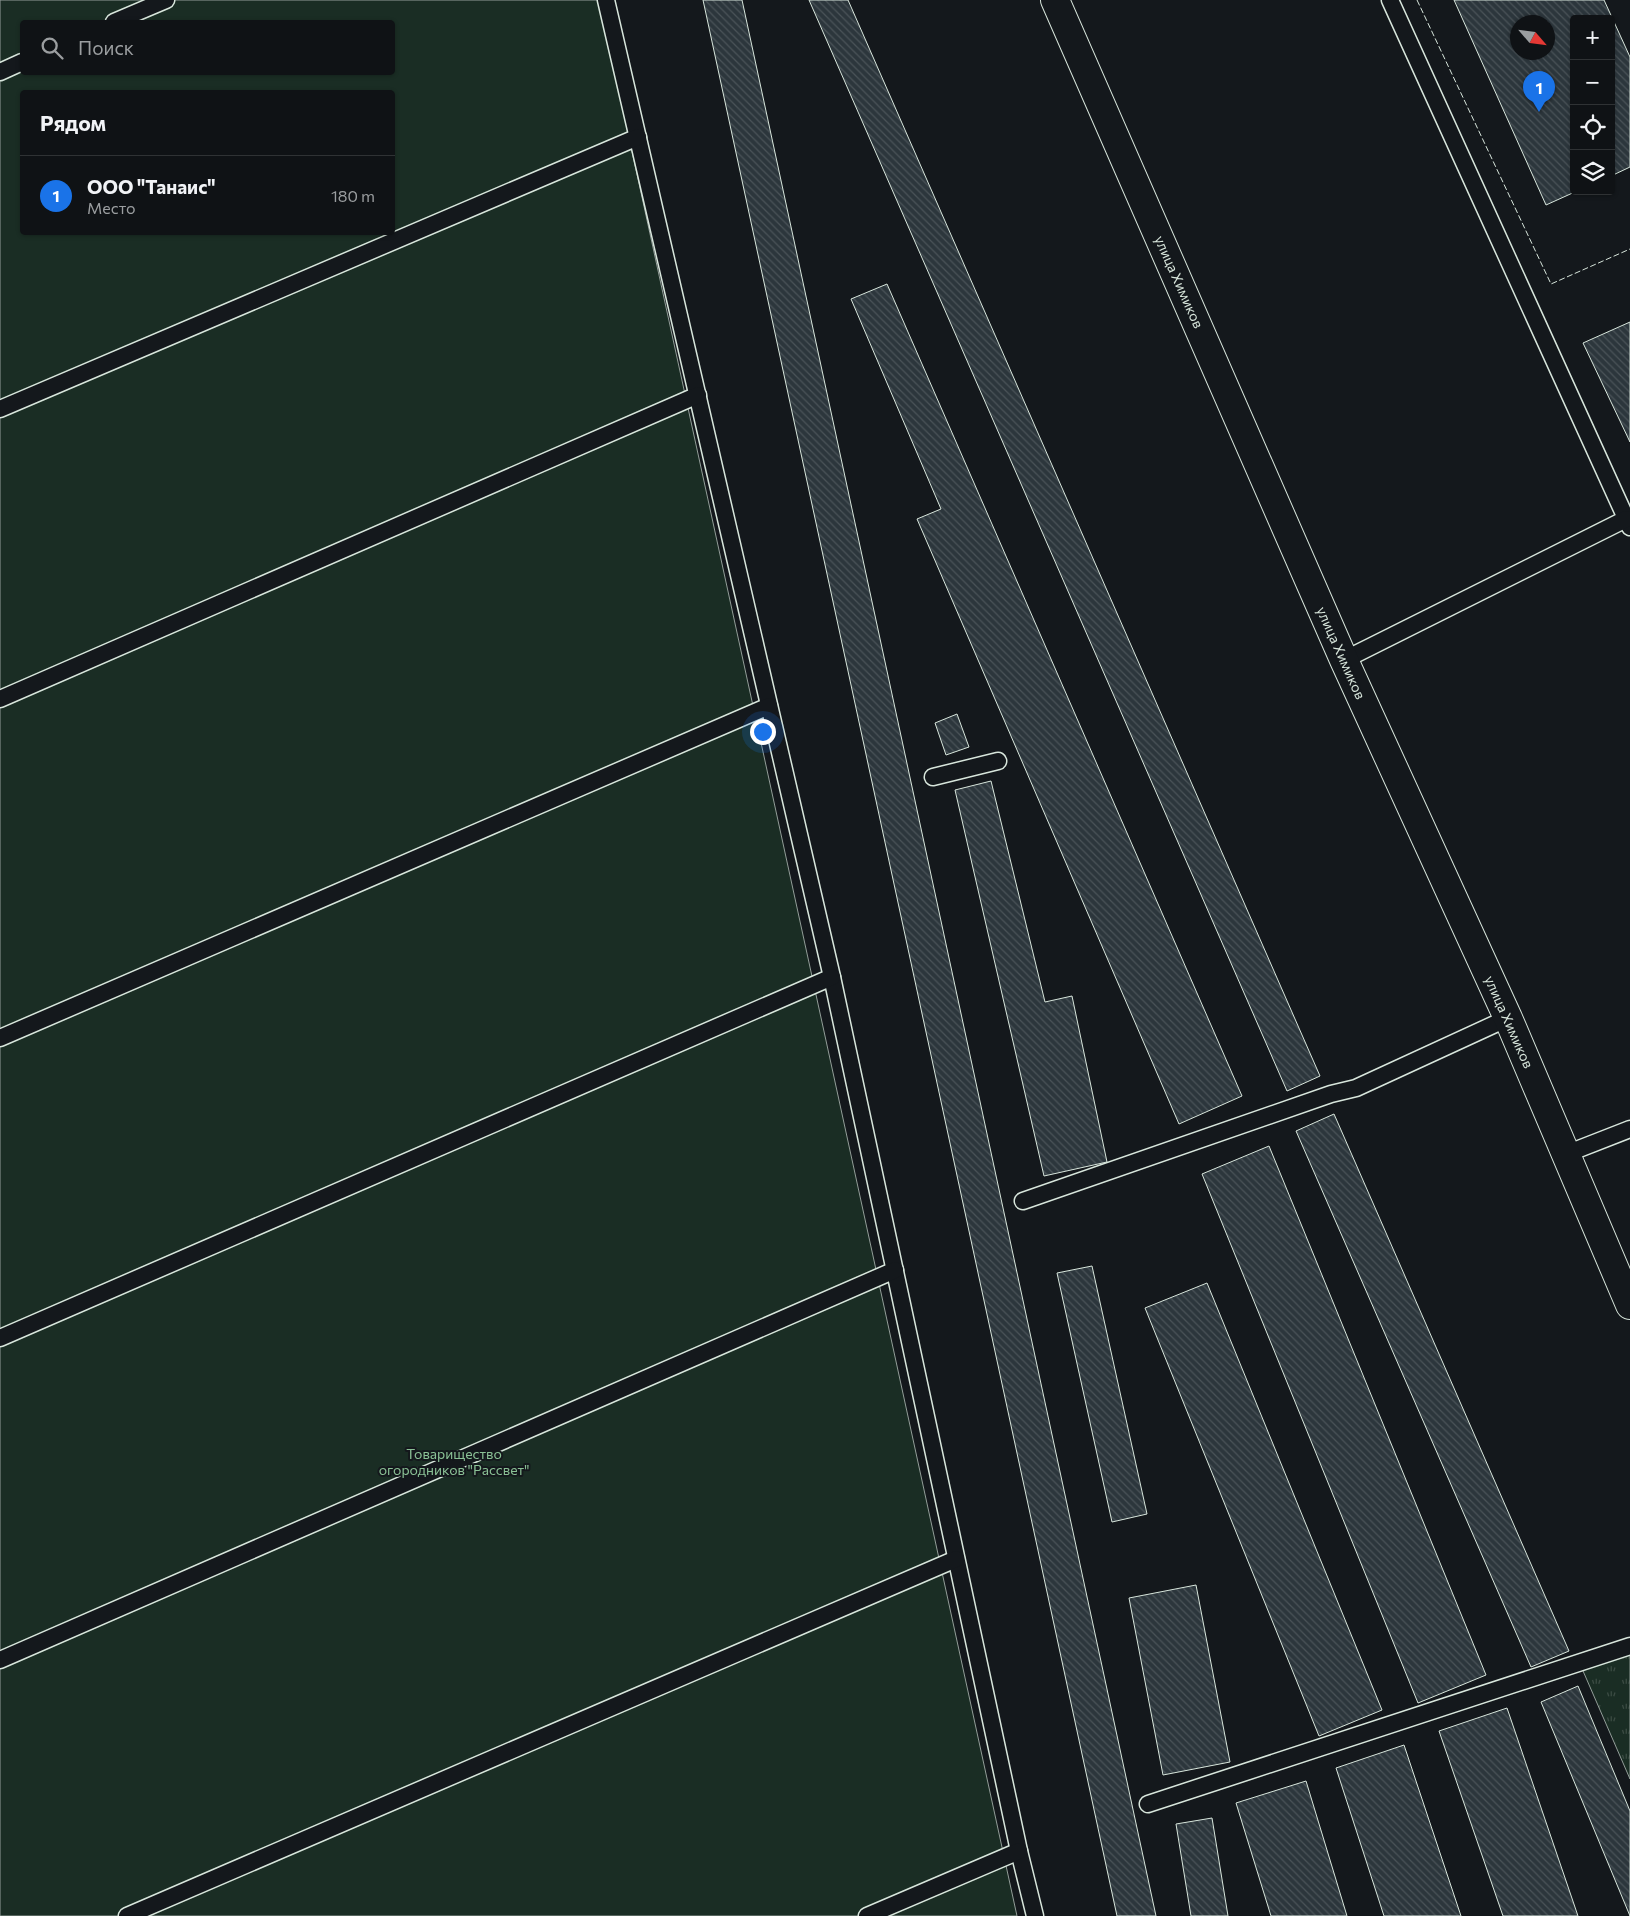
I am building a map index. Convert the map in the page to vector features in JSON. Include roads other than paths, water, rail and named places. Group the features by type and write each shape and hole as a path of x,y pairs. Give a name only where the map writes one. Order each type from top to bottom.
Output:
{"street":[{"name":"улица Химиков","path":"1055,0 1344,660 1508,1018 1630,1305"}],"lane":[{"path":"119,20 166,0"},
{"path":"606,0 832,977 956,1559 1035,1916"},
{"path":"1344,660 1628,523 1390,0"},
{"path":"0,72 20,63"},
{"path":"0,409 638,137"},
{"path":"0,699 698,395"},
{"path":"0,1038 769,706"},
{"path":"933,777 998,761"},
{"path":"0,1338 832,977"},
{"path":"1023,1201 1331,1094 1356,1088 1508,1018"},
{"path":"1566,1154 1630,1129"},
{"path":"0,1660 895,1270"},
{"path":"127,1916 956,1559"},
{"path":"1148,1804 1630,1646"},
{"path":"867,1916 1019,1850"}],"place":[{"name":"ООО \"Танаис\"","path":"1539,112"}],"park label":[{"name":"Товарищество огородников \"Рассвет\"","path":"454,1462"}]}
